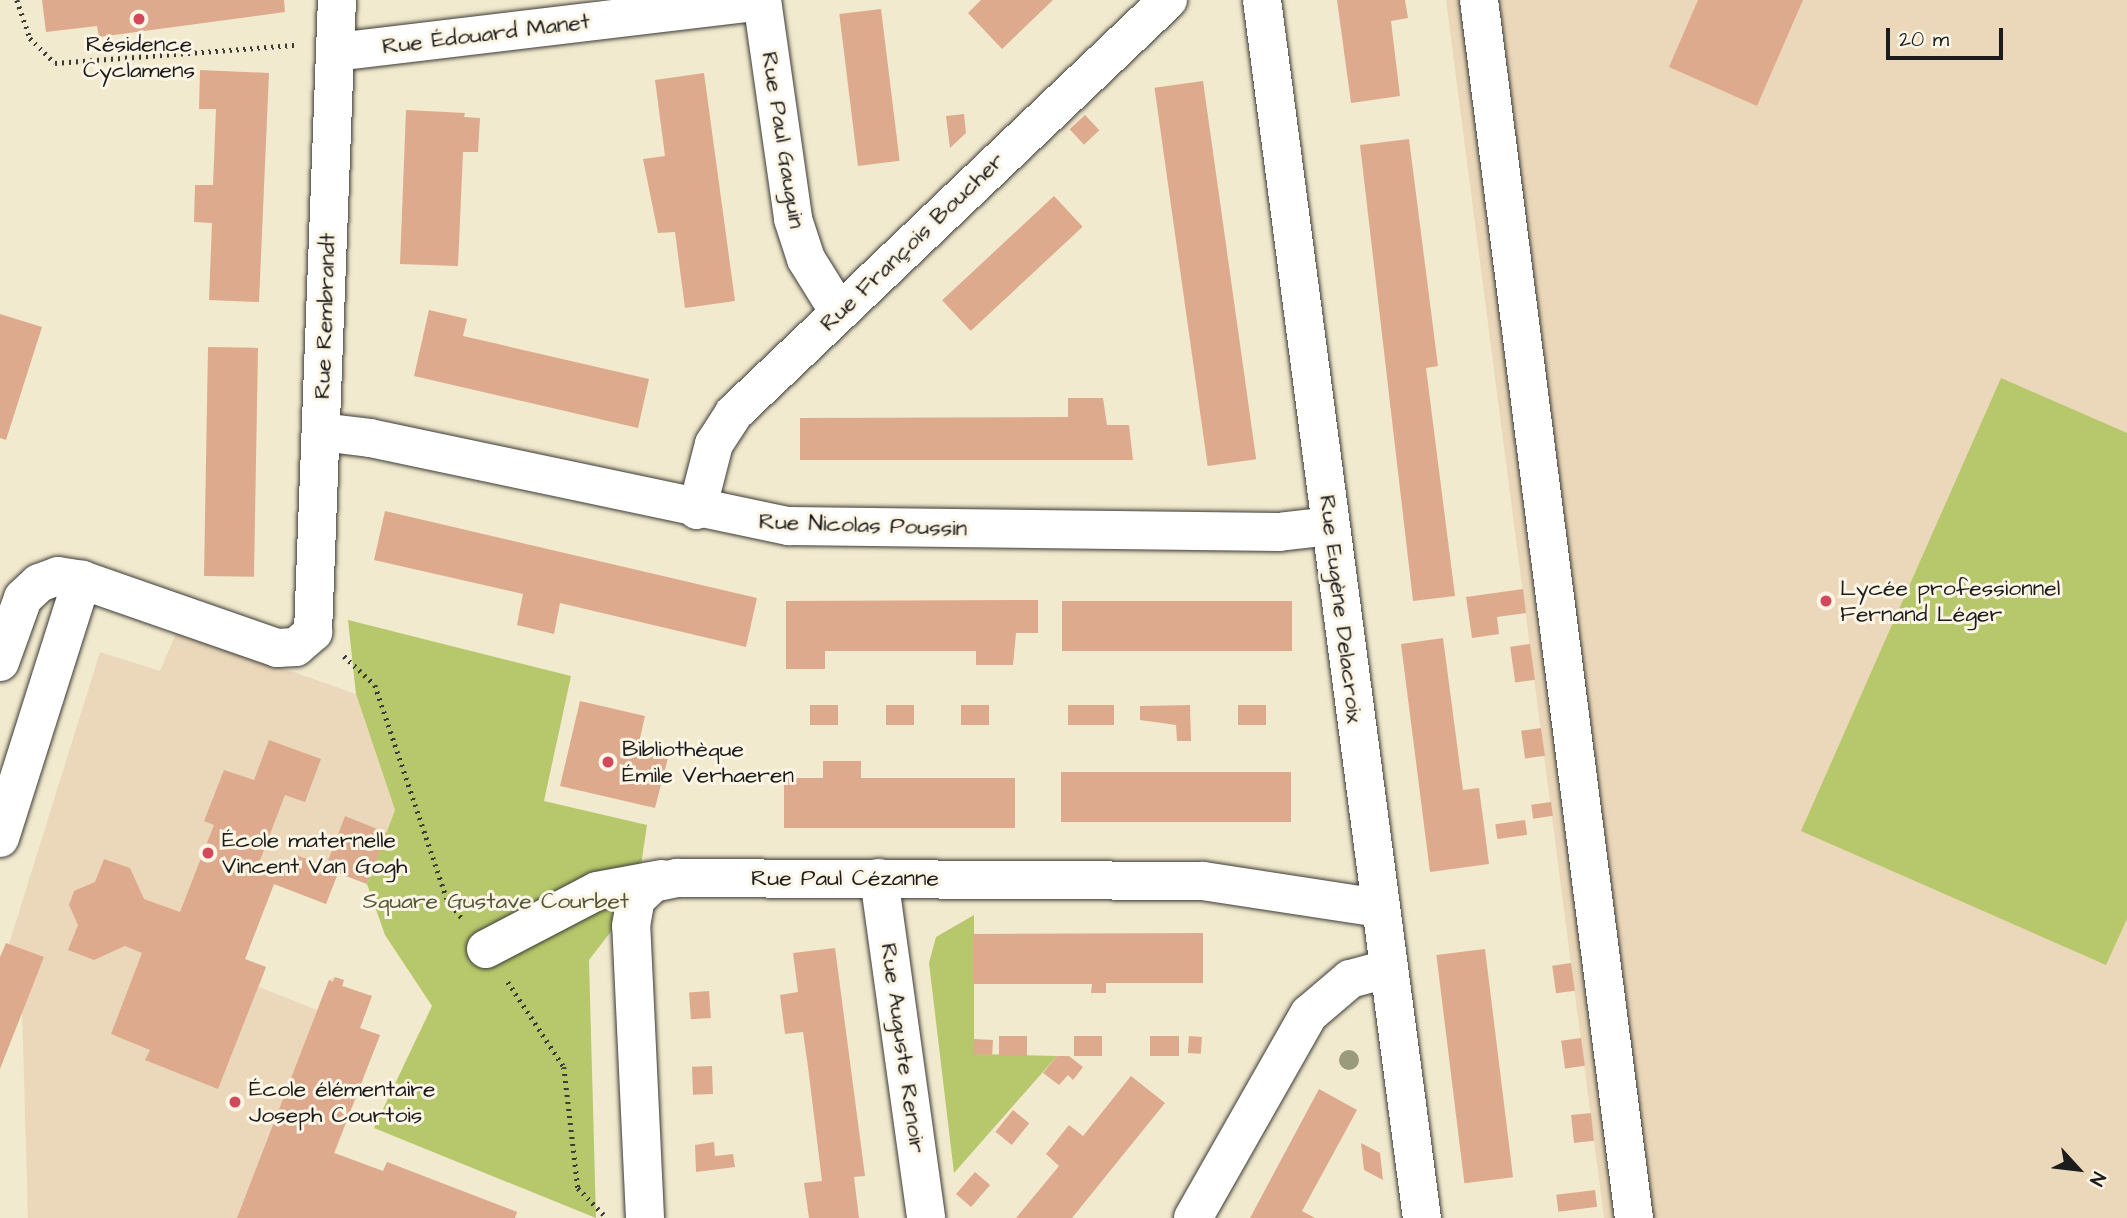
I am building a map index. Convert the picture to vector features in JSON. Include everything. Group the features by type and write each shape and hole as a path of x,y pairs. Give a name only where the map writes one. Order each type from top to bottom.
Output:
{"street":[{"name":"Rue Rembrandt","path":"313,632 337,0"},
{"name":"Rue Édouard Manet","path":"336,52 762,0"},
{"name":"Rue Paul Gauguin","path":"762,0 793,219 806,259 839,312"},
{"name":"Rue François Boucher","path":"697,510 714,444 725,423 1168,0"},
{"name":"Rue Eugène Delacroix","path":"1262,0 1422,1218"},
{"path":"1479,0 1634,1218"},
{"name":"Rue Nicolas Poussin","path":"321,432 370,438 697,510 810,527 1279,532 1330,526"},
{"path":"0,663 15,614 30,589 49,578 82,580 277,648 296,648 313,632"},
{"path":"0,838 82,580"},
{"name":"Rue Auguste Renoir","path":"879,878 926,1218"},
{"path":"645,1218 631,926 636,899 664,879"},
{"name":"Rue Paul Cézanne","path":"486,949 597,891 664,879 1203,881 1380,908"},
{"path":"1193,1218 1309,1014 1350,979 1388,969"}],"path":[{"path":"17,0 30,38 55,63 288,44 336,52"},
{"path":"313,632 359,667 374,685 447,899 486,949 564,1067 578,1188 607,1218"}],"shaded area":[{"name":"Lycée professionnel Fernand Léger","path":"1446,0 2127,0 2127,1218 1604,1218"},
{"name":"École maternelle Vincent Van Gogh","path":"177,631 356,694 395,810 367,884 338,873 326,904 274,884 245,959 266,967 259,987 317,1010 329,980 335,977 344,980 343,986 372,996 360,1028 380,1035 335,1153 383,1171 387,1162 517,1212 515,1218 28,1218 22,1011 9,944 100,652 160,671"}],"green space":[{"path":"2001,378 2127,433 2127,919 2106,965 1801,831"},
{"name":"Square Gustave Courbet","path":"348,620 571,676 544,801 647,825 636,899 589,960 596,1218 374,1128 432,1006 385,935 367,884 395,810 356,694"},
{"path":"974,915 974,1054 1057,1056 954,1173 929,963 936,937"}],"building":[{"name":"Résidence Cyclamens","path":"42,0 284,0 285,12 99,37 97,26 46,32"},
{"path":"981,0 1053,0 1002,49 968,13"},
{"path":"1337,0 1405,0 1408,18 1391,21 1400,96 1351,103"},
{"path":"1698,0 1803,0 1757,106 1669,67"},
{"path":"881,9 900,161 858,166 839,14"},
{"path":"200,70 269,73 259,302 209,300 212,223 194,222 195,185 213,185 216,109 199,109"},
{"path":"704,73 735,301 685,308 675,232 658,233 643,159 665,156 655,80"},
{"path":"1203,81 1256,459 1208,466 1154,88"},
{"path":"406,110 465,113 464,117 480,118 478,152 463,152 458,266 400,264"},
{"path":"964,114 966,133 950,148 946,116"},
{"path":"1085,115 1099,130 1084,145 1070,129"},
{"path":"1409,139 1438,366 1426,368 1455,596 1413,601 1360,145"},
{"path":"1054,196 1083,227 971,331 942,300"},
{"path":"429,310 467,319 463,336 649,379 638,428 414,376"},
{"path":"0,314 42,327 6,440 0,438"},
{"path":"208,347 258,348 254,577 204,576"},
{"path":"1068,398 1103,398 1107,425 1129,425 1133,460 800,460 800,418 1068,417"},
{"path":"385,511 757,598 746,647 560,603 554,634 517,625 523,594 374,560"},
{"path":"1523,589 1526,613 1497,617 1499,634 1472,638 1466,597"},
{"path":"1038,600 1038,633 1016,633 1013,665 976,665 976,651 825,651 825,669 786,669 786,601"},
{"path":"1062,601 1292,601 1292,651 1062,651"},
{"path":"1443,638 1463,790 1479,788 1489,864 1430,872 1401,644"},
{"path":"1530,644 1535,680 1515,682 1510,647"},
{"path":"580,701 645,716 638,747 669,754 655,808 560,786"},
{"path":"810,705 838,705 838,725 810,725"},
{"path":"886,705 914,705 914,725 886,725"},
{"path":"961,705 989,705 989,725 961,725"},
{"path":"1068,705 1114,705 1114,725 1068,725"},
{"path":"1190,705 1191,741 1177,741 1176,725 1140,720 1140,706"},
{"path":"1238,705 1266,705 1266,725 1238,725"},
{"path":"1541,728 1545,756 1525,759 1521,731"},
{"path":"269,740 321,759 305,802 285,795 259,863 288,875 296,855 326,866 345,816 387,833 367,884 338,873 326,904 274,884 245,959 266,967 218,1089 145,1060 150,1050 111,1034 142,953 125,946 94,960 68,950 78,925 69,905 74,891 95,882 104,859 130,868 144,899 180,912 214,825 204,821 224,770 254,780"},
{"path":"823,761 861,761 861,778 1015,778 1015,828 784,828 784,778 823,778"},
{"path":"1061,772 1291,772 1291,822 1061,822"},
{"path":"1551,802 1553,816 1533,819 1531,805"},
{"path":"1525,820 1527,835 1497,839 1495,824"},
{"path":"1203,933 1203,983 1106,983 1106,993 1091,993 1092,984 973,984 973,934"},
{"path":"6,943 44,957 0,1069 0,957"},
{"path":"835,948 865,1176 854,1177 859,1218 809,1218 804,1183 822,1181 808,1067 803,1032 785,1034 780,995 798,992 793,953"},
{"path":"1485,949 1513,1177 1464,1183 1436,955"},
{"path":"1571,963 1575,991 1556,993 1552,966"},
{"path":"335,977 344,980 342,986 372,996 360,1028 380,1035 334,1153 383,1171 387,1162 517,1212 515,1218 237,1218 329,980 333,982"},
{"path":"709,991 711,1018 691,1019 689,992"},
{"path":"999,1036 1027,1036 1027,1056 999,1056"},
{"path":"1074,1036 1102,1036 1102,1056 1074,1056"},
{"path":"1150,1036 1179,1036 1179,1056 1150,1056"},
{"path":"1189,1036 1202,1037 1201,1054 1188,1053"},
{"path":"1581,1038 1585,1066 1565,1069 1561,1041"},
{"path":"974,1039 993,1040 992,1055 973,1054"},
{"path":"1057,1056 1069,1056 1083,1067 1073,1080 1068,1075 1059,1085 1043,1073"},
{"path":"712,1066 713,1094 693,1095 692,1067"},
{"path":"1131,1076 1165,1103 1072,1218 1016,1218 1059,1166 1046,1154 1069,1125 1083,1136"},
{"path":"1319,1089 1357,1110 1302,1211 1315,1218 1250,1218"},
{"path":"1013,1110 1029,1123 1012,1145 995,1132"},
{"path":"1591,1113 1594,1141 1574,1143 1571,1115"},
{"path":"714,1142 715,1156 733,1154 735,1167 696,1172 695,1145"},
{"path":"1361,1143 1380,1153 1383,1180 1364,1170"},
{"path":"975,1172 990,1185 971,1207 956,1194"},
{"path":"1595,1190 1597,1207 1558,1212 1556,1195"}],"place":[{"name":"Résidence Cyclamens","path":"139,19"},
{"name":"Lycée professionnel Fernand Léger","path":"1826,601"},
{"name":"Bibliothèque Émile Verhaeren","path":"608,762"},
{"name":"École maternelle Vincent Van Gogh","path":"208,853"},
{"name":"École élémentaire Joseph Courtois","path":"235,1102"}]}
